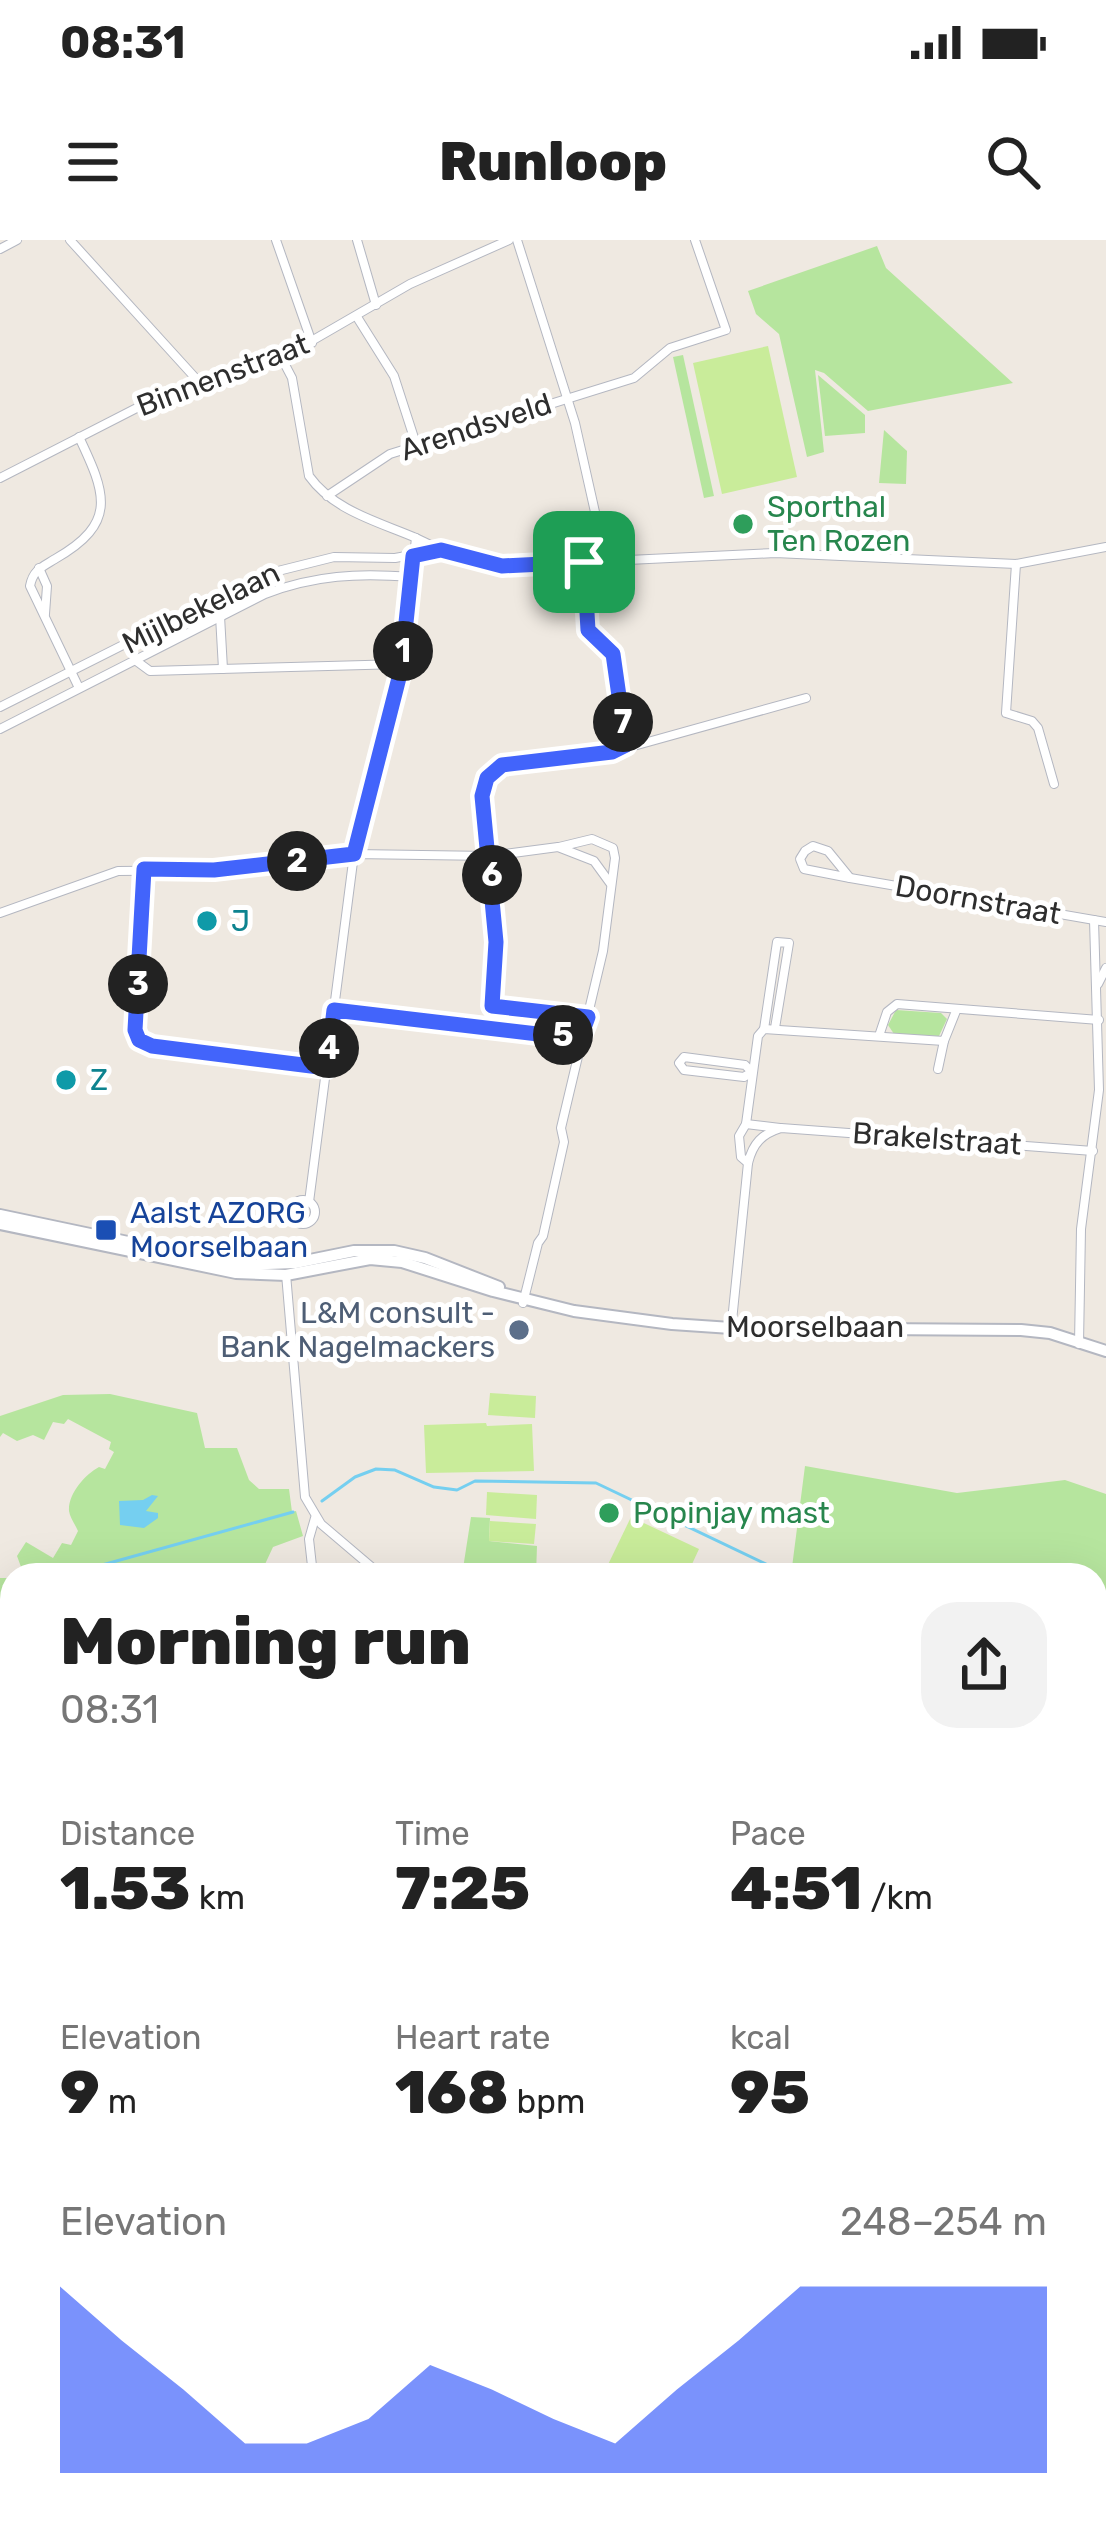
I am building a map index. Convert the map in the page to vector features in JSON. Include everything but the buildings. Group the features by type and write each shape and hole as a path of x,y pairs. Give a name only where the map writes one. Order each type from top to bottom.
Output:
{"main road":[{"name":"Moorselbaan","path":"0,1220 236,1274 384,1259 524,1300 609,1316 731,1330 991,1328 1050,1333 1106,1351"}],"street":[{"path":"0,249 17,240"},
{"path":"70,240 199,382"},
{"path":"276,240 312,343"},
{"path":"357,240 376,305"},
{"path":"513,240 566,398 605,560"},
{"name":"Binnenstraat","path":"0,478 166,393 254,370 312,343 410,284 513,240"},
{"name":"Arendsveld","path":"327,497 378,459 634,378 670,348 726,329 695,240"},
{"path":"357,317 394,376 416,444"},
{"path":"281,357 292,378 309,476 327,497 441,550 502,566 775,553 1016,564 1106,547"},
{"path":"79,437 102,491 99,517 85,539 39,568 30,586 79,688"},
{"path":"307,1199 354,854 402,664 416,538"},
{"name":"Mijlbekelaan","path":"0,707 295,564 441,550"},
{"path":"584,562 588,630 613,654 626,745"},
{"path":"1016,564 1006,713 1032,721 1038,728 1054,784"},
{"path":"39,568 47,586 45,616"},
{"name":"Mijlbekelaan","path":"0,729 220,616 304,580 343,574 411,577"},
{"path":"211,602 220,616 223,668"},
{"path":"135,660 150,671 402,664"},
{"path":"490,1027 497,959 482,796 487,778 502,765 612,752 806,698"},
{"path":"0,913 118,871 214,870 354,854 490,856 592,839 609,845 614,853 603,952 561,1128 559,1166 524,1300"},
{"path":"558,848 593,862 610,883"},
{"name":"Doornstraat","path":"850,878 822,848 808,848 800,859 810,873 1106,922"},
{"path":"144,869 135,1030 139,1040 152,1046 327,1068"},
{"path":"1079,1343 1081,1229 1094,1150 1099,1020 1094,920"},
{"path":"777,942 789,944 770,1029 777,942"},
{"path":"1097,985 1106,968"},
{"path":"492,1006 588,1017"},
{"path":"879,1036 890,1006 1099,1020"},
{"path":"334,1010 580,1039"},
{"path":"938,1069 956,1011"},
{"path":"748,1163 738,1148 746,1124 758,1036 770,1029 944,1041"},
{"path":"684,1057 746,1065 752,1072 744,1077 684,1070 679,1063 684,1057"},
{"name":"Brakelstraat","path":"746,1124 1094,1150"},
{"path":"731,1330 748,1163 760,1138 782,1128"},
{"path":"285,1269 300,1477 316,1517 368,1563"},
{"path":"312,1563 309,1539 316,1517"}],"green space":[{"path":"877,246 886,268 1013,383 868,411 815,370 824,452 807,457 779,334 756,314 748,291"},
{"path":"768,346 797,477 722,494 693,363"},
{"path":"683,355 714,496 704,498 673,357"},
{"path":"818,375 865,415 865,433 825,436"},
{"path":"884,430 907,451 906,484 879,483"},
{"path":"896,1010 941,1013 947,1019 939,1036 894,1034 888,1025"},
{"path":"490,1393 536,1396 535,1418 488,1415"},
{"path":"110,1394 197,1413 205,1448 237,1448 249,1480 259,1489 289,1489 292,1512 296,1511 303,1536 273,1547 266,1563 20,1563 17,1556 26,1542 53,1558 62,1543 71,1545 78,1531 69,1511 71,1498 89,1474 99,1467 105,1469 114,1452 109,1449 111,1442 68,1419 64,1424 53,1422 44,1440 33,1435 17,1441 3,1433 0,1437 0,1416 63,1395"},
{"path":"532,1424 534,1471 426,1473 424,1425"},
{"path":"805,1466 957,1493 1065,1480 1106,1494 1106,1563 793,1563"},
{"path":"487,1492 537,1495 536,1519 486,1515"},
{"path":"471,1517 490,1518 489,1541 537,1546 536,1563 464,1563"},
{"path":"631,1517 699,1549 693,1563 609,1563"},
{"path":"490,1521 536,1524 534,1544 489,1541"}],"water":[{"path":"158,1496 146,1511 158,1513 158,1518 144,1528 120,1525 119,1501"}],"waterway":[{"path":"322,1501 355,1477 376,1469 395,1470 434,1487 457,1490 475,1481 596,1483 764,1563"},
{"path":"109,1563 293,1512"}],"place":[{"name":"Sporthal Ten Rozen","path":"743,524"},
{"name":"J","path":"207,921"},
{"name":"Z","path":"66,1080"},
{"name":"Aalst AZORG Moorselbaan","path":"106,1230"},
{"name":"L&M consult - Bank Nagelmackers","path":"519,1330"},
{"name":"Popinjay mast","path":"609,1513"}],"route":[{"path":"441,550 502,566 584,562 588,630 613,654 626,745 612,752 502,765 487,778 482,796 497,959 492,1006 588,1017 580,1039 334,1010 327,1068 152,1046 139,1040 135,1030 144,869 214,870 354,854 401,670 413,556 441,550"}]}
